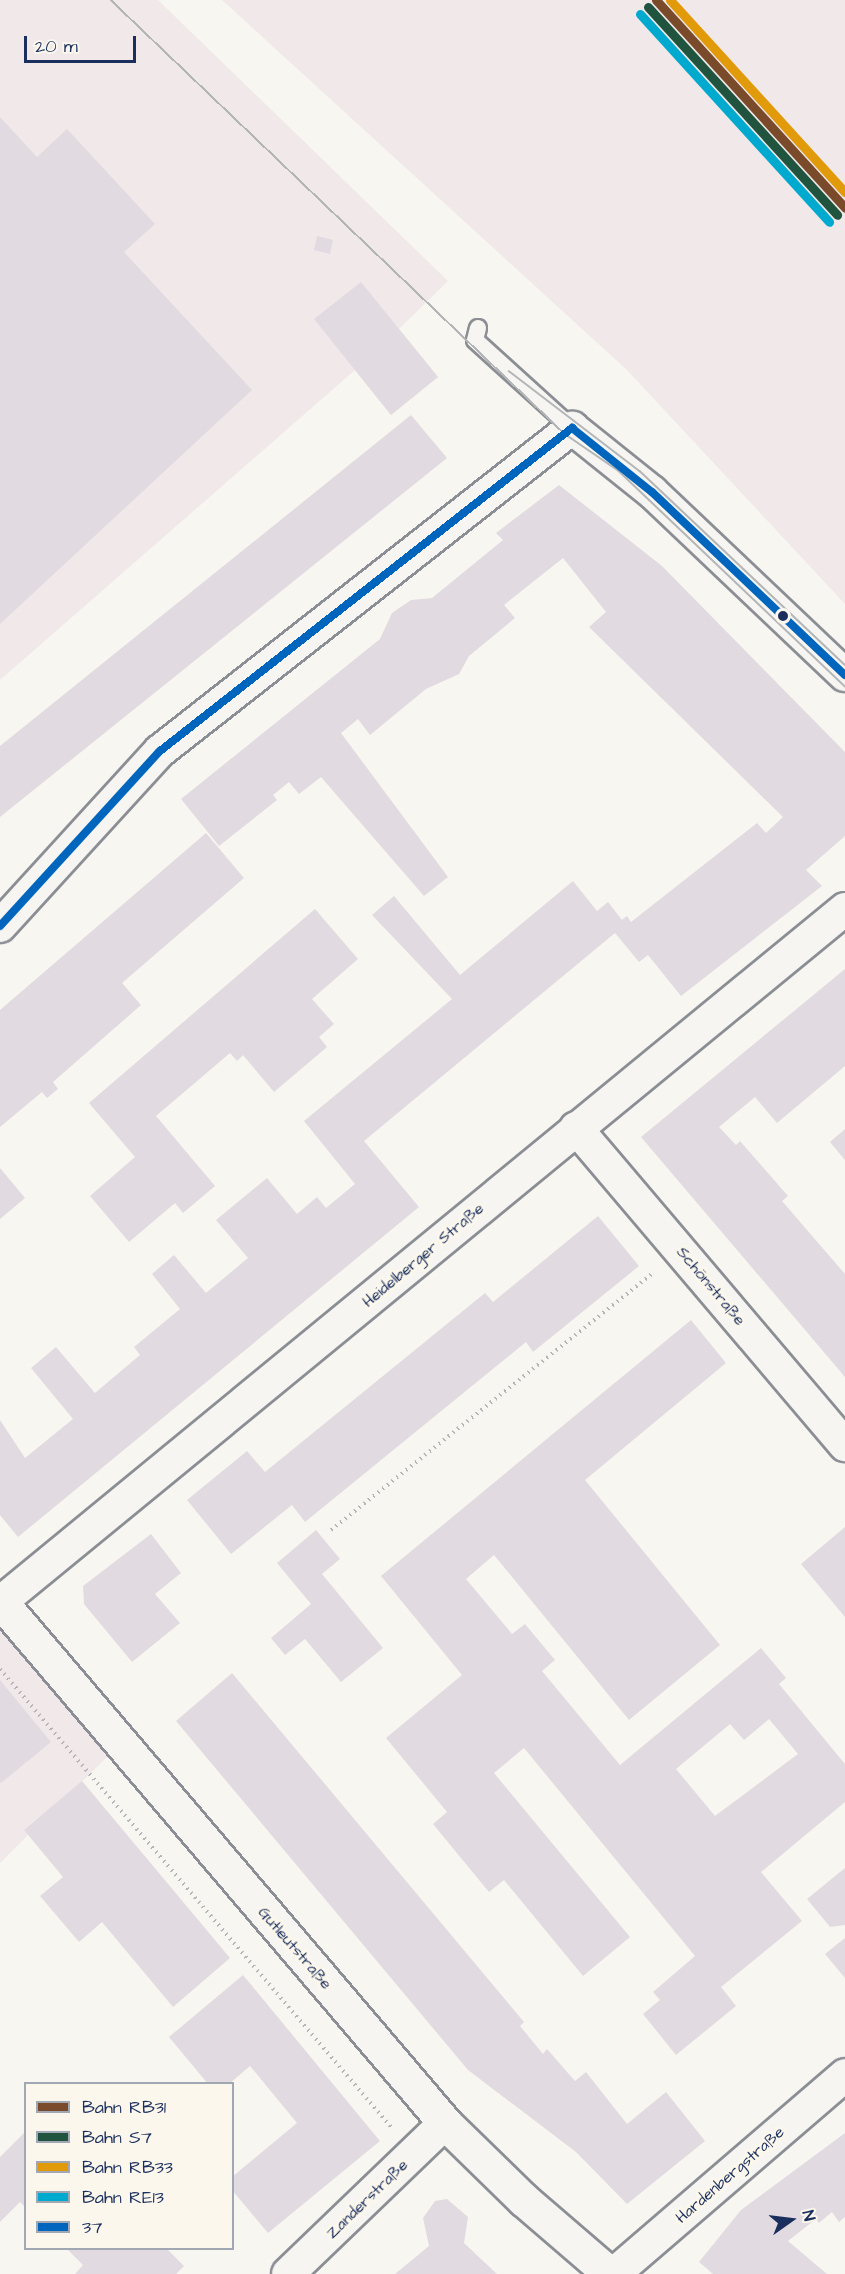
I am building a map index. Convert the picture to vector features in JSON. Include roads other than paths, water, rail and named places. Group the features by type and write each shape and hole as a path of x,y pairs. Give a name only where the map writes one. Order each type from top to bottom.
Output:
{"main road":[{"name":"Gutleutstraße","path":"0,1602 446,2123 524,2200 612,2274"}],"street":[{"path":"0,926 160,751 572,428 652,492 845,675"},
{"name":"Heidelberger Straße","path":"0,1602 845,909"},
{"name":"Schönstraße","path":"576,1128 845,1444"},
{"name":"Hardenbergstraße","path":"612,2274 845,2075"},
{"name":"Zanderstraße","path":"288,2274 446,2123"}],"lane":[{"path":"478,328 475,340 572,428"}],"tram line":[{"path":"111,0 565,434 619,471 845,686"},
{"path":"509,371 640,471 845,665"}],"rail line":[{"name":"RB31","path":"656,0 845,208"},
{"name":"RB33","path":"670,0 845,192"},
{"name":"S7","path":"648,7 837,215"},
{"name":"RE13","path":"640,14 829,222"}]}
